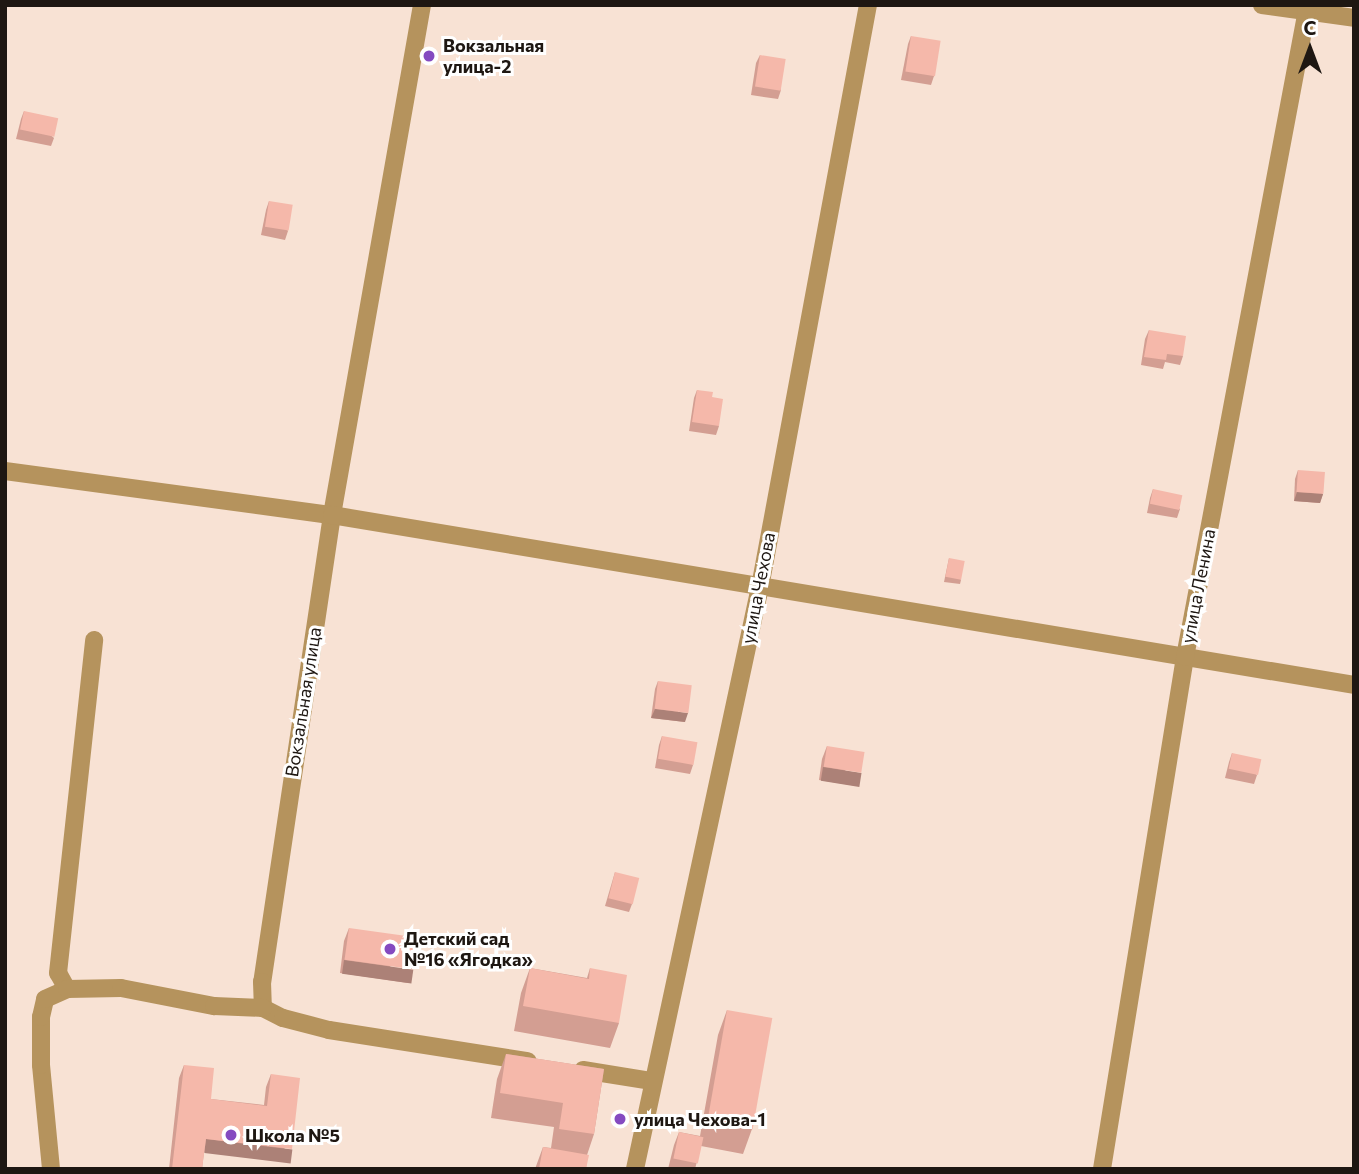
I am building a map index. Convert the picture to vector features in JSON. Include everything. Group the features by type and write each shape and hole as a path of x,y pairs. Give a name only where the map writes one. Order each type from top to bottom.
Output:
{"street":[{"name":"Вокзальная улица","path":"263,1008 262,982 332,515 422,5"},
{"name":"улица Чехова","path":"635,1169 760,586 869,5"},
{"path":"1262,5 1308,9 1354,18"},
{"name":"улица Ленина","path":"1102,1169 1185,657 1308,9"},
{"path":"5,471 332,515 1354,685"},
{"path":"67,989 58,973 94,640"},
{"path":"51,1169 40,1065 40,1017 45,999 67,989 121,988 214,1006 263,1008 283,1018 329,1030 544,1064"},
{"path":"571,1068 652,1081"}],"building":[{"path":"911,36 941,41 935,76 905,72"},
{"path":"760,55 786,59 781,91 755,87"},
{"path":"24,111 58,118 54,137 20,130"},
{"path":"269,201 293,205 289,230 265,227"},
{"path":"1149,330 1186,336 1183,356 1167,354 1166,360 1144,357"},
{"path":"697,390 713,392 712,397 723,399 719,426 692,422"},
{"path":"1298,470 1325,472 1323,494 1296,492"},
{"path":"1153,489 1182,495 1179,510 1150,504"},
{"path":"949,558 965,561 961,580 945,577"},
{"path":"658,681 692,685 688,713 655,709"},
{"path":"662,736 697,742 693,765 658,759"},
{"path":"827,746 865,752 861,773 824,767"},
{"path":"1232,753 1261,759 1258,775 1229,769"},
{"path":"615,872 639,878 633,904 608,898"},
{"path":"349,928 417,938 413,969 345,960"},
{"path":"530,968 589,979 590,968 627,975 619,1023 523,1006"},
{"path":"727,1010 772,1018 753,1129 707,1121"},
{"path":"506,1054 604,1069 594,1134 559,1129 563,1103 500,1093"},
{"name":"Школа №5","path":"184,1065 214,1068 211,1099 267,1106 271,1074 300,1078 292,1149 206,1139 202,1169 172,1169"},
{"path":"679,1132 703,1137 698,1164 673,1158"},
{"path":"543,1147 589,1155 586,1169 539,1169"}],"place":[{"name":"Вокзальная улица-2","path":"429,56"},
{"name":"Детский сад №16 «Ягодка»","path":"390,949"},
{"name":"улица Чехова-1","path":"620,1119"},
{"name":"Школа №5","path":"231,1135"}]}
